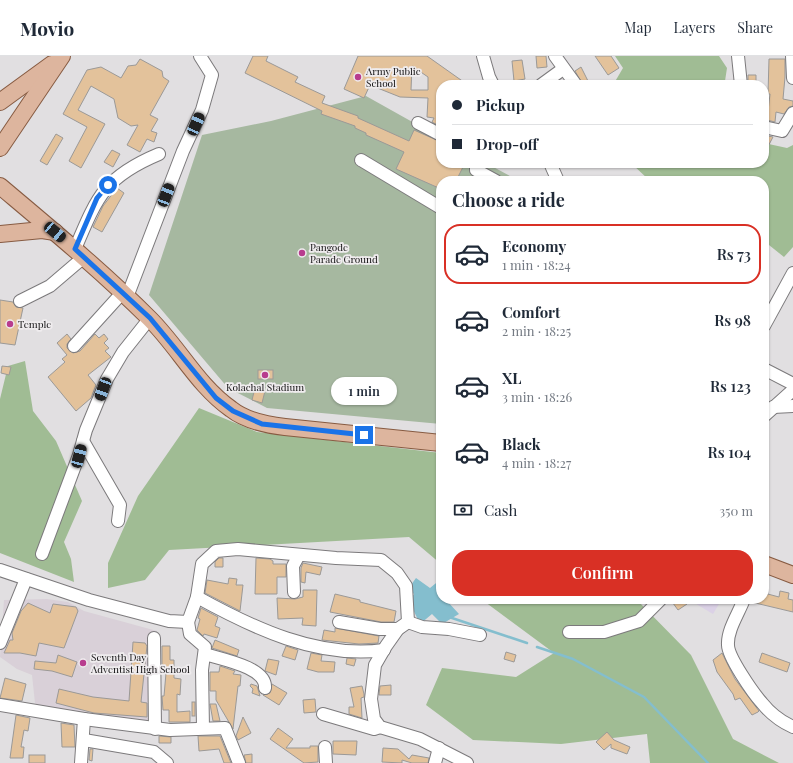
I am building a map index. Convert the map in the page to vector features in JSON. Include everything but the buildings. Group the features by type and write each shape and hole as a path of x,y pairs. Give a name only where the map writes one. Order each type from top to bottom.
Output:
{"main road":[{"path":"0,102 62,56"},
{"path":"0,148 62,56"},
{"path":"0,186 79,253 150,318 216,398 233,411 262,424 436,441"},
{"path":"0,234 42,230 55,232"},
{"path":"769,566 793,575"}],"street":[{"path":"74,346 124,295 202,110 212,75 200,56"},
{"path":"483,56 490,80"},
{"path":"556,56 563,69 572,80"},
{"path":"738,56 740,80"},
{"path":"792,56 793,78"},
{"path":"549,80 563,69"},
{"path":"769,128 782,131 793,113"},
{"path":"418,123 436,132"},
{"path":"20,301 50,286 79,253 97,198 108,185 128,169 159,154"},
{"path":"361,160 436,205"},
{"path":"476,168 476,170 487,176"},
{"path":"769,317 793,273"},
{"path":"42,554 107,379 123,352 150,318"},
{"path":"769,372 793,384"},
{"path":"769,411 793,390"},
{"path":"773,407 793,404"},
{"path":"83,441 120,505 118,521"},
{"path":"203,728 202,670 205,647 190,634 188,622 196,597 202,564 216,550 238,549 299,555 381,560 397,573 406,586 403,626 384,650 375,666 371,699 374,719 380,727"},
{"path":"294,592 293,566 299,555"},
{"path":"0,570 89,600 169,621 188,622"},
{"path":"0,644 26,579"},
{"path":"196,597 231,616 284,637 318,648 363,653 384,650"},
{"path":"569,632 604,632 639,621 656,604"},
{"path":"742,604 729,637 728,645 731,655 761,702 786,724 793,727"},
{"path":"339,622 380,629 403,626 450,629 480,635"},
{"path":"154,638 155,729"},
{"path":"205,654 233,662 258,673 264,681 265,688"},
{"path":"0,706 155,729 186,730 225,728 239,763"},
{"path":"323,714 374,729 380,727 420,739 467,763"},
{"path":"81,763 84,740 84,719"},
{"path":"84,740 154,752 166,763"},
{"path":"325,746 326,763"},
{"path":"435,763 439,748"}],"shaded area":[{"name":"Seventh Day Adventist High School","path":"47,599 68,602 84,611 157,631 162,723 45,712 35,703 32,675 17,669 0,657 4,600"},
{"path":"696,604 719,604 713,614"}],"green space":[{"path":"615,56 719,56 727,68 725,80 616,80 623,68"},
{"name":"Pangode Parade Ground","path":"366,96 436,135 436,168 495,168 510,176 436,176 436,424 267,408 228,388 149,295 202,135 271,121"},
{"path":"769,144 787,148 793,145 793,247 784,257 769,245 769,176 645,176 636,168 769,168"},
{"path":"25,361 33,411 56,441 82,501 64,542 71,559 74,582 0,553 0,399 8,366"},
{"path":"199,408 257,432 436,452 436,560 409,537 169,550 145,580 108,588 108,563 138,496"},
{"path":"488,604 641,604 691,655 733,739 779,763 650,763 647,734 561,744 473,740 426,705 442,668 516,677 554,653"}],"water":[{"path":"416,578 430,588 436,583 436,604 450,604 459,614 442,624 432,614 420,624 409,601 414,594 408,589"}],"waterway":[{"path":"449,617 527,643"},
{"path":"537,647 573,659 644,697 708,763"}],"place":[{"name":"Army Public School","path":"358,77"},
{"name":"Pangode Parade Ground","path":"302,253"},
{"name":"Temple","path":"10,324"},
{"name":"Kolachal Stadium","path":"265,375"},
{"name":"Seventh Day Adventist High School","path":"83,663"}],"route":[{"path":"108,185 97,198 75,249 150,318 216,398 233,411 262,424 285,428 364,435"}]}
